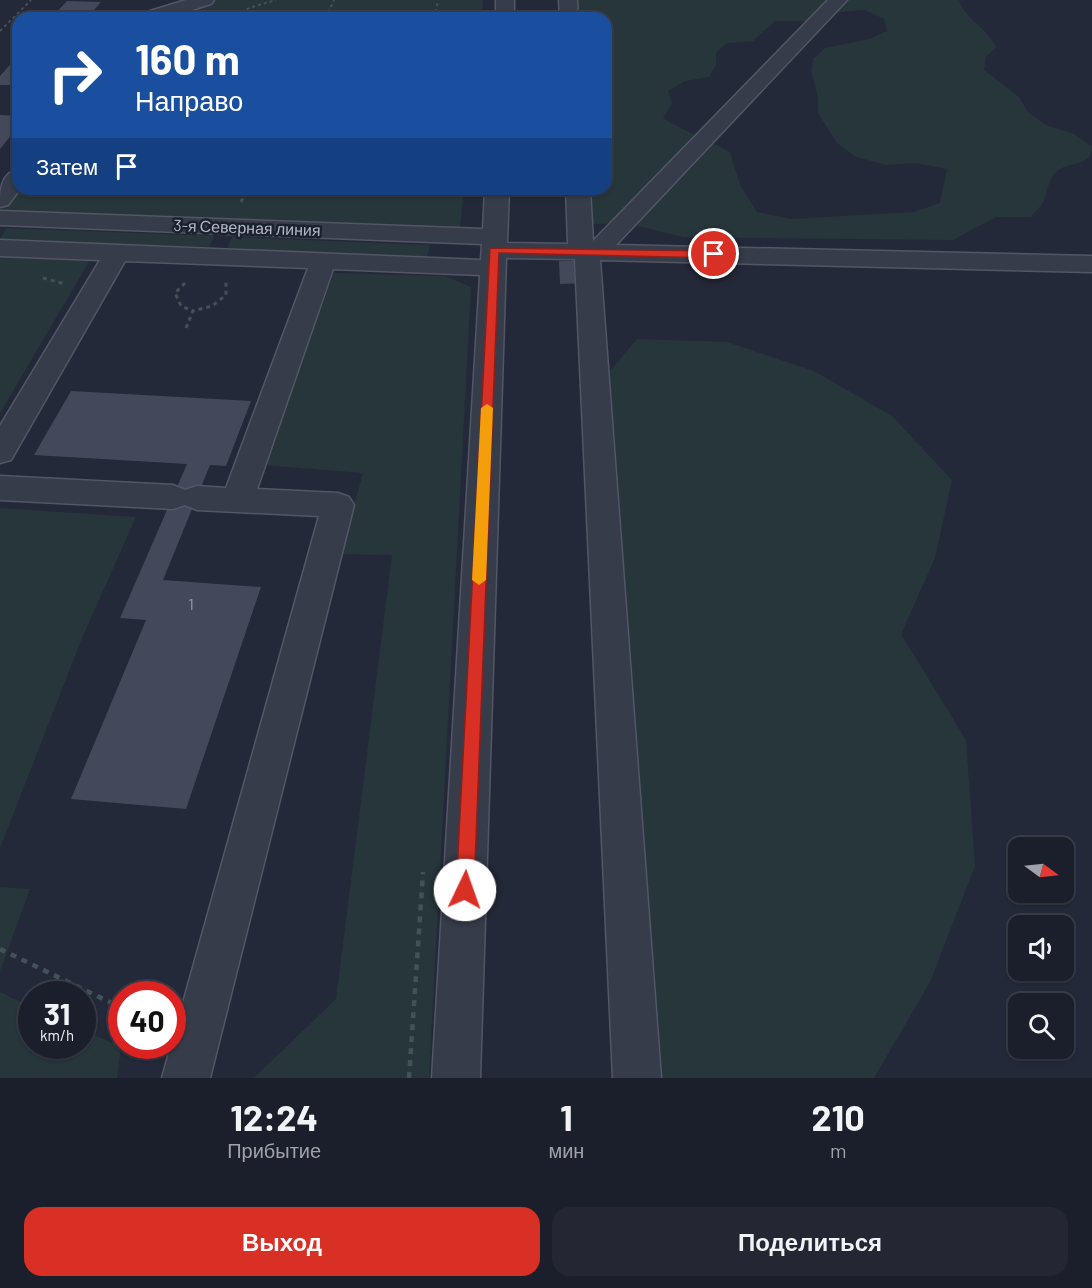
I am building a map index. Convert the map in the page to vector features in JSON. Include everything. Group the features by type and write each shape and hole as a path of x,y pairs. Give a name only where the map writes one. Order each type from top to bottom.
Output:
{"street":[{"path":"166,12 205,0"},
{"path":"588,251 838,0"},
{"path":"0,200 12,184"},
{"path":"456,1078 497,195"},
{"path":"579,195 588,251 637,1078"},
{"name":"3-я Северная линия","path":"0,218 494,252"},
{"name":"3-я Северная линия","path":"0,248 117,253 212,266 494,252"},
{"path":"494,252 588,251 1092,264"},
{"path":"0,452 117,253"},
{"path":"202,498 323,261"},
{"path":"0,488 338,505 186,1078"}],"path":[{"path":"19,12 31,0"},
{"path":"242,12 276,0"},
{"path":"0,31 12,19"},
{"path":"212,266 226,282 226,295 212,306 193,311 181,306 175,293 186,281 212,266"},
{"path":"186,328 193,311"},
{"path":"0,949 108,1001"}],"shaded area":[{"path":"218,0 483,0 482,12 177,12"},
{"path":"576,0 959,0 965,12 987,34 996,47 986,57 984,70 1019,97 1028,112 1046,125 1074,134 1092,147 1091,153 1085,160 1056,172 1050,180 1043,202 1031,217 996,217 953,240 683,237 626,223 591,224 589,195 612,195 612,12 577,12","holes":["865,10 884,19 887,31 869,39 825,48 814,58 811,70 818,98 818,113 837,143 856,157 886,165 916,163 947,169 940,203 914,212 791,219 757,212 740,185 730,152 663,118 672,104 668,91 685,81 709,77 716,65 716,53 727,43 753,41 775,21 826,21 840,12"]},
{"path":"12,194 463,195 460,228 0,210"},
{"path":"6,228 214,236 209,247 0,240"},
{"path":"232,237 430,245 427,257 227,249"},
{"path":"0,255 90,260 0,413"},
{"path":"334,273 445,276 471,287 429,1078 254,1078 336,999 392,555 341,554 363,473 264,465"},
{"path":"637,339 727,342 814,371 892,416 952,480 935,558 901,634 966,740 975,866 930,982 874,1078 659,1078 604,378"},
{"path":"0,508 136,517 82,638 0,848"},
{"path":"0,887 30,889 0,971"},
{"path":"0,992 18,1001 18,1059 96,1059 96,1036 108,1041 108,1059 119,1059 117,1078 0,1078"}],"building":[{"path":"67,1 101,2 92,12 57,12"},
{"path":"12,63 12,85 0,85 0,76"},
{"path":"0,115 12,116 12,134 0,149"},
{"path":"559,261 582,261 582,283 560,284"},
{"path":"71,391 251,401 226,466 210,465 163,580 261,587 186,809 71,799 146,620 120,618 187,464 34,455"}],"slow traffic":[{"path":"479,580 487,408"}],"route":[{"path":"465,890 494,250 714,254"}]}
